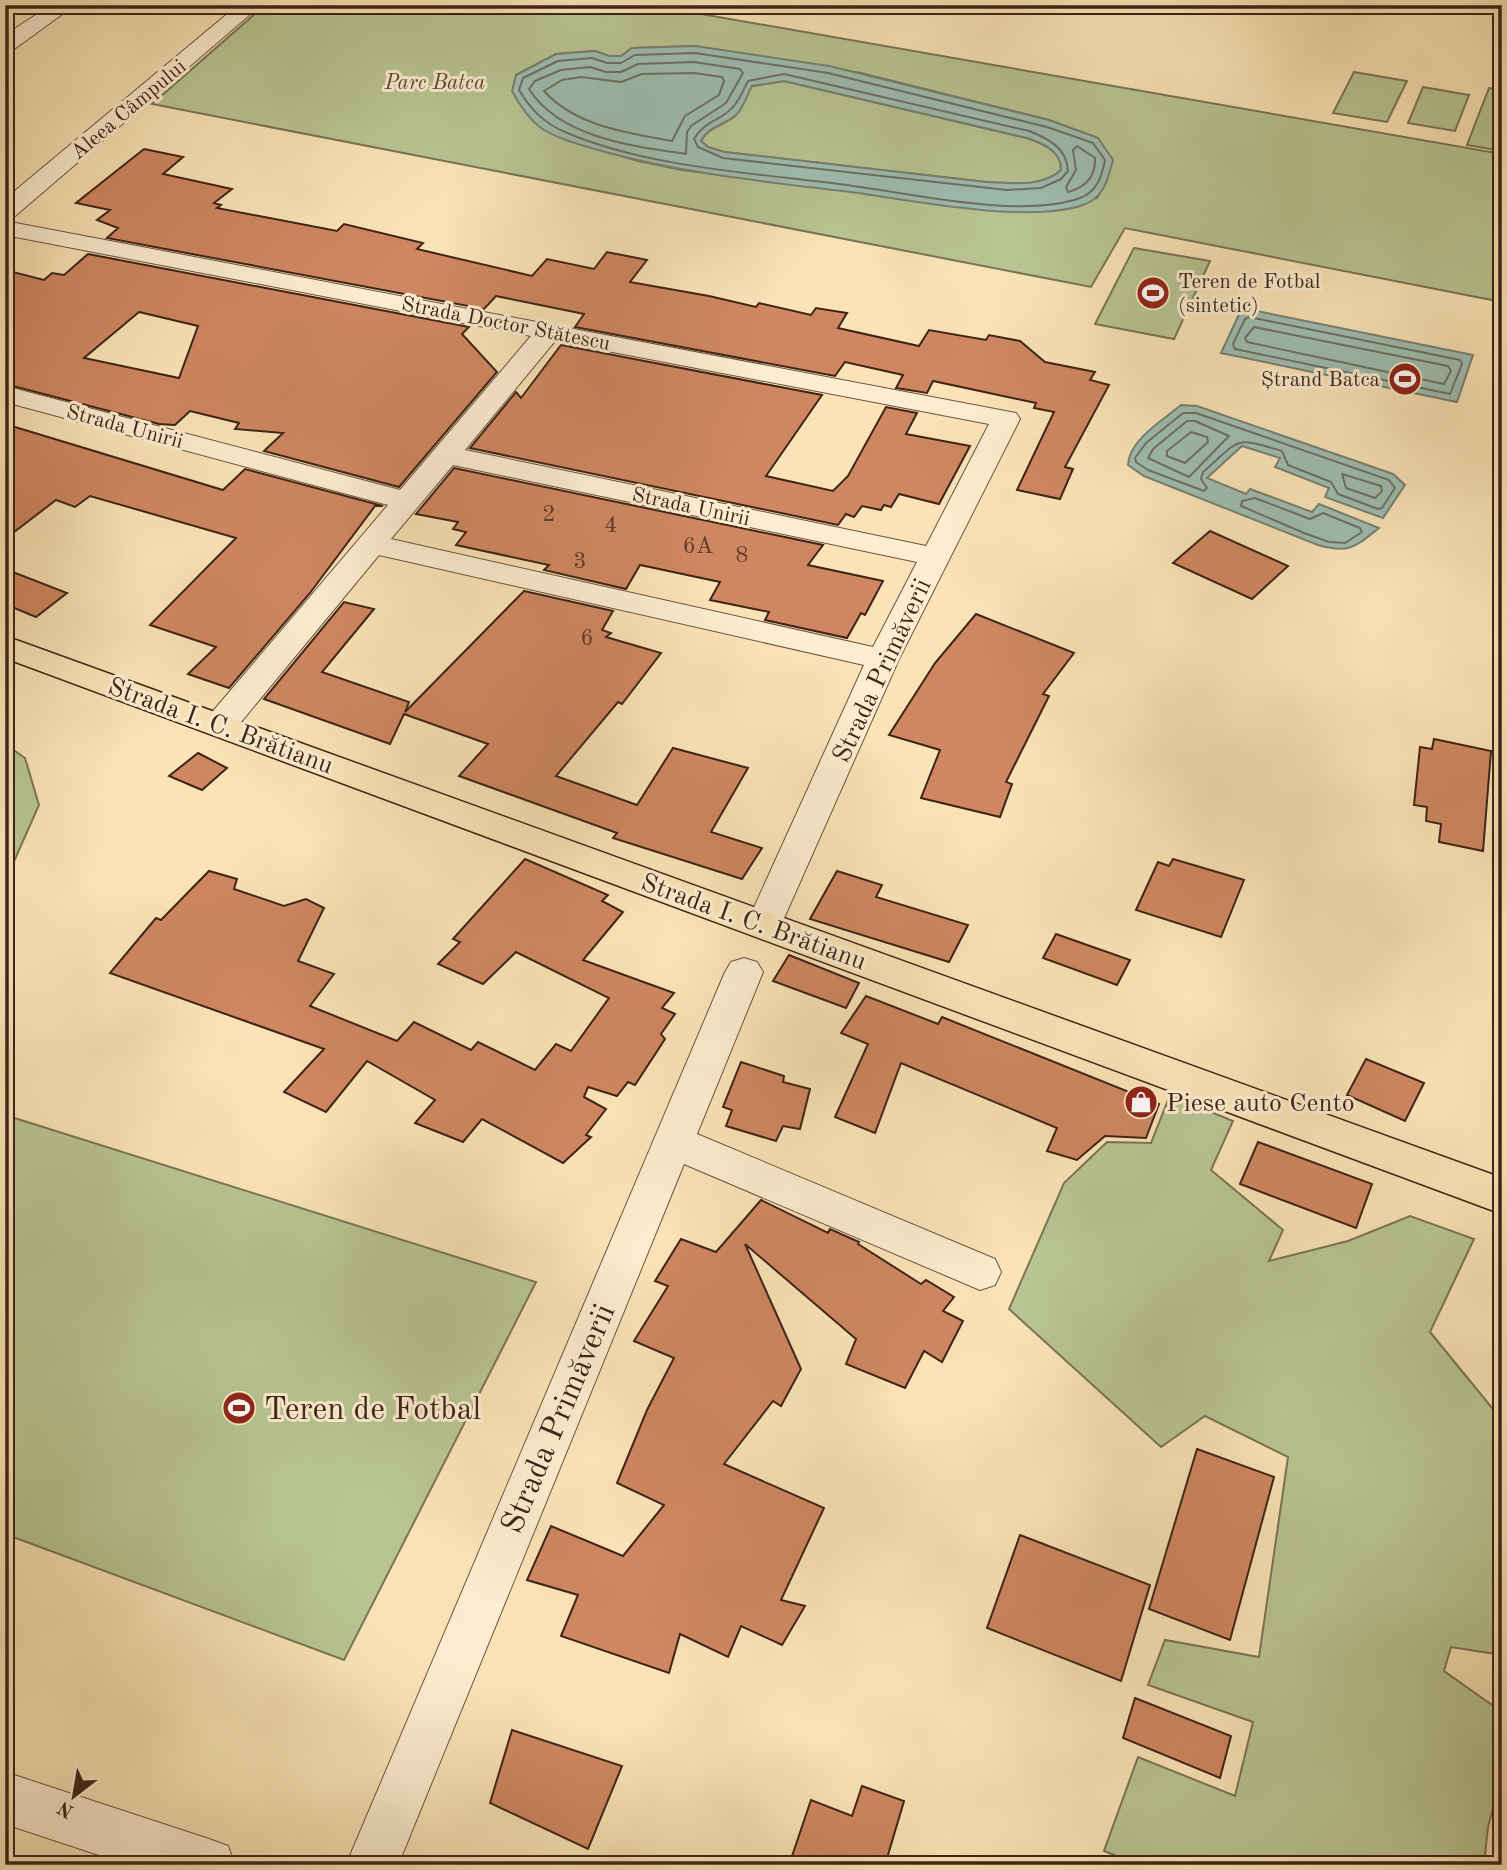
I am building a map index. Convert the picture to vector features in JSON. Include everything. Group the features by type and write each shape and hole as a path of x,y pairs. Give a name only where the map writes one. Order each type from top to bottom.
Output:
{"main road":[{"name":"Strada I. C. Brătianu","path":"5,646 1502,1196"}],"street":[{"path":"5,45 65,5"},
{"name":"Aleea Câmpului","path":"5,212 251,5"},
{"name":"Strada Doctor Stătescu","path":"5,228 1006,419"},
{"path":"220,725 549,331"},
{"name":"Strada Unirii","path":"5,394 408,501"},
{"name":"Strada Primăverii","path":"764,925 883,659 1006,419"},
{"name":"Strada Unirii","path":"446,455 935,557"},
{"path":"372,544 883,659"},
{"name":"Strada Primăverii","path":"372,1865 744,972"},
{"path":"673,1141 980,1272"},
{"path":"5,1798 209,1865"}],"green space":[{"name":"Parc Batca","path":"265,5 650,5 1502,154 1502,302 1125,228 1091,287 152,104","holes":["695,46 861,73 1049,120 1098,138 1108,163 1106,180 1097,198 987,209 682,170 638,161 572,141 542,128 517,100 516,75 556,54 595,51 609,56 621,56 632,48"]},
{"path":"1354,72 1407,81 1387,122 1333,113"},
{"path":"784,81 1027,138 1045,145 1055,153 1061,170 1045,180 1035,182 986,182 724,152 708,147 701,141 707,133 736,115 752,86"},
{"path":"1423,87 1469,95 1455,131 1408,123"},
{"path":"1489,88 1502,90 1502,151 1467,145"},
{"name":"Teren de Fotbal (sintetic)","path":"1134,248 1210,261 1174,339 1095,324"},
{"path":"5,744 25,758 39,805 12,866 5,873"},
{"path":"1170,1095 1233,1121 1211,1170 1283,1230 1269,1261 1348,1241 1410,1216 1474,1239 1430,1332 1502,1420 1502,1655 1451,1647 1444,1671 1502,1712 1502,1776 1488,1827 1484,1865 1139,1865 1104,1851 1138,1757 1235,1796 1253,1722 1148,1685 1165,1640 1259,1657 1288,1457 1205,1416 1161,1447 1009,1309 1064,1183 1107,1142 1151,1143"},
{"name":"Teren de Fotbal","path":"5,1115 536,1282 344,1660 5,1534"}],"water":[{"path":"695,46 829,66 1049,120 1098,138 1113,160 1107,181 1100,193 1083,205 1032,212 968,209 728,176 635,160 548,132 532,120 512,91 516,75 556,54 595,51 609,56 621,56 632,48","holes":["784,81 1027,138 1045,145 1055,153 1061,170 1045,180 1035,182 986,182 724,152 708,147 701,141 712,129 736,115 752,86"]},
{"name":"Ștrand Batca","path":"1242,308 1473,355 1457,402 1221,353"},
{"path":"1181,405 1197,406 1393,474 1405,485 1383,518 1325,497 1329,488 1275,467 1280,458 1242,446 1207,478 1246,494 1250,489 1312,512 1319,504 1379,528 1364,540 1345,549 1318,545 1144,476 1128,465 1140,439"}],"building":[{"path":"144,149 183,157 163,174 232,189 214,203 221,205 217,208 337,231 344,224 423,243 417,249 532,276 547,259 594,269 607,252 647,260 630,282 756,307 759,303 811,315 816,308 847,313 838,328 919,346 929,330 986,340 989,335 1020,341 1045,362 1095,372 1090,380 1109,385 1065,467 1073,469 1060,499 1017,490 1054,412 1034,408 1036,403 933,381 927,393 896,388 903,375 845,362 835,376 575,327 584,314 496,296 484,309 107,238 118,228 97,220 110,210 76,203"},
{"path":"88,254 469,327 462,334 497,372 399,487 264,451 283,433 235,429 239,423 190,411 175,425 159,424 5,384 5,270 44,280 52,273 64,275","holes":["139,312 198,326 179,378 84,358"]},
{"path":"561,345 822,395 766,476 833,491 848,476 886,407 917,413 906,434 970,446 939,504 899,494 891,507 884,505 881,510 862,506 854,517 846,514 838,525 470,448 516,392 521,398"},
{"path":"5,424 223,490 245,469 383,506 375,506 310,593 229,688 188,674 216,647 150,625 236,538 90,496 75,507 56,500 5,539"},
{"path":"454,468 823,545 808,565 883,581 865,615 861,613 847,638 765,620 769,612 710,600 720,582 640,565 626,589 544,570 549,565 456,545 466,532 453,529 458,522 416,514"},
{"path":"1210,531 1288,566 1252,599 1173,563"},
{"path":"5,569 67,593 36,617 5,604"},
{"path":"524,591 613,611 602,630 611,633 606,637 661,653 622,704 618,702 556,776 637,805 673,748 748,768 711,832 762,848 742,879 613,838 617,833 459,776 488,744 404,714 390,744 264,699 344,602 374,609 322,672 409,702 405,712"},
{"path":"976,614 1074,653 1043,694 1049,696 1006,782 1012,784 1000,817 921,798 940,750 889,735 935,663"},
{"path":"1434,739 1491,751 1483,851 1439,842 1441,824 1426,821 1427,807 1414,805 1420,747 1432,749"},
{"path":"198,753 227,768 202,790 169,776"},
{"path":"525,859 608,895 602,901 623,912 583,960 674,993 662,1008 675,1014 661,1034 665,1039 635,1085 628,1082 617,1096 588,1087 584,1097 606,1109 586,1135 591,1137 563,1163 482,1119 463,1142 415,1123 435,1100 367,1061 326,1112 284,1092 324,1049 110,973 156,918 161,920 209,871 237,879 234,889 284,906 306,899 324,908 298,961 334,974 310,1006 397,1041 414,1022 471,1050 478,1042 535,1070 556,1044 571,1051 609,998 516,952 483,984 438,964 460,942 453,939"},
{"path":"1173,859 1244,880 1221,937 1136,910 1158,862 1169,866"},
{"path":"837,871 882,885 876,897 968,925 949,962 810,919"},
{"path":"1056,934 1130,960 1117,985 1043,958"},
{"path":"789,955 859,983 846,1008 773,981"},
{"path":"866,996 938,1024 942,1017 1159,1104 1146,1138 1105,1136 1077,1160 1047,1151 1057,1128 901,1063 875,1133 835,1117 868,1044 841,1033"},
{"path":"1366,1059 1424,1083 1405,1121 1347,1095"},
{"path":"741,1062 784,1076 783,1082 810,1089 800,1129 783,1126 776,1141 726,1126 732,1110 723,1107"},
{"path":"1258,1142 1372,1184 1356,1228 1240,1184"},
{"path":"761,1200 828,1233 830,1229 859,1242 858,1244 921,1284 926,1280 954,1297 943,1311 963,1321 942,1362 924,1351 905,1388 846,1364 856,1339 745,1244 801,1369 781,1406 773,1401 724,1464 824,1508 781,1600 805,1606 782,1645 741,1626 728,1657 680,1634 669,1673 561,1636 578,1595 527,1580 551,1526 623,1556 664,1505 617,1483 647,1410 674,1358 634,1341 668,1286 655,1281 681,1239 716,1252"},
{"path":"1197,1449 1274,1477 1230,1640 1149,1609"},
{"path":"1020,1535 1150,1585 1121,1681 987,1628"},
{"path":"1135,1698 1231,1736 1220,1778 1123,1738"},
{"path":"512,1730 622,1766 588,1849 490,1803"},
{"path":"862,1786 904,1801 885,1865 789,1865 811,1800 852,1816"}],"place":[{"name":"Teren de Fotbal (sintetic)","path":"1153,293"},
{"name":"Ștrand Batca","path":"1405,379"},
{"name":"Piese auto Cento","path":"1141,1102"},
{"name":"Teren de Fotbal","path":"239,1408"}]}
